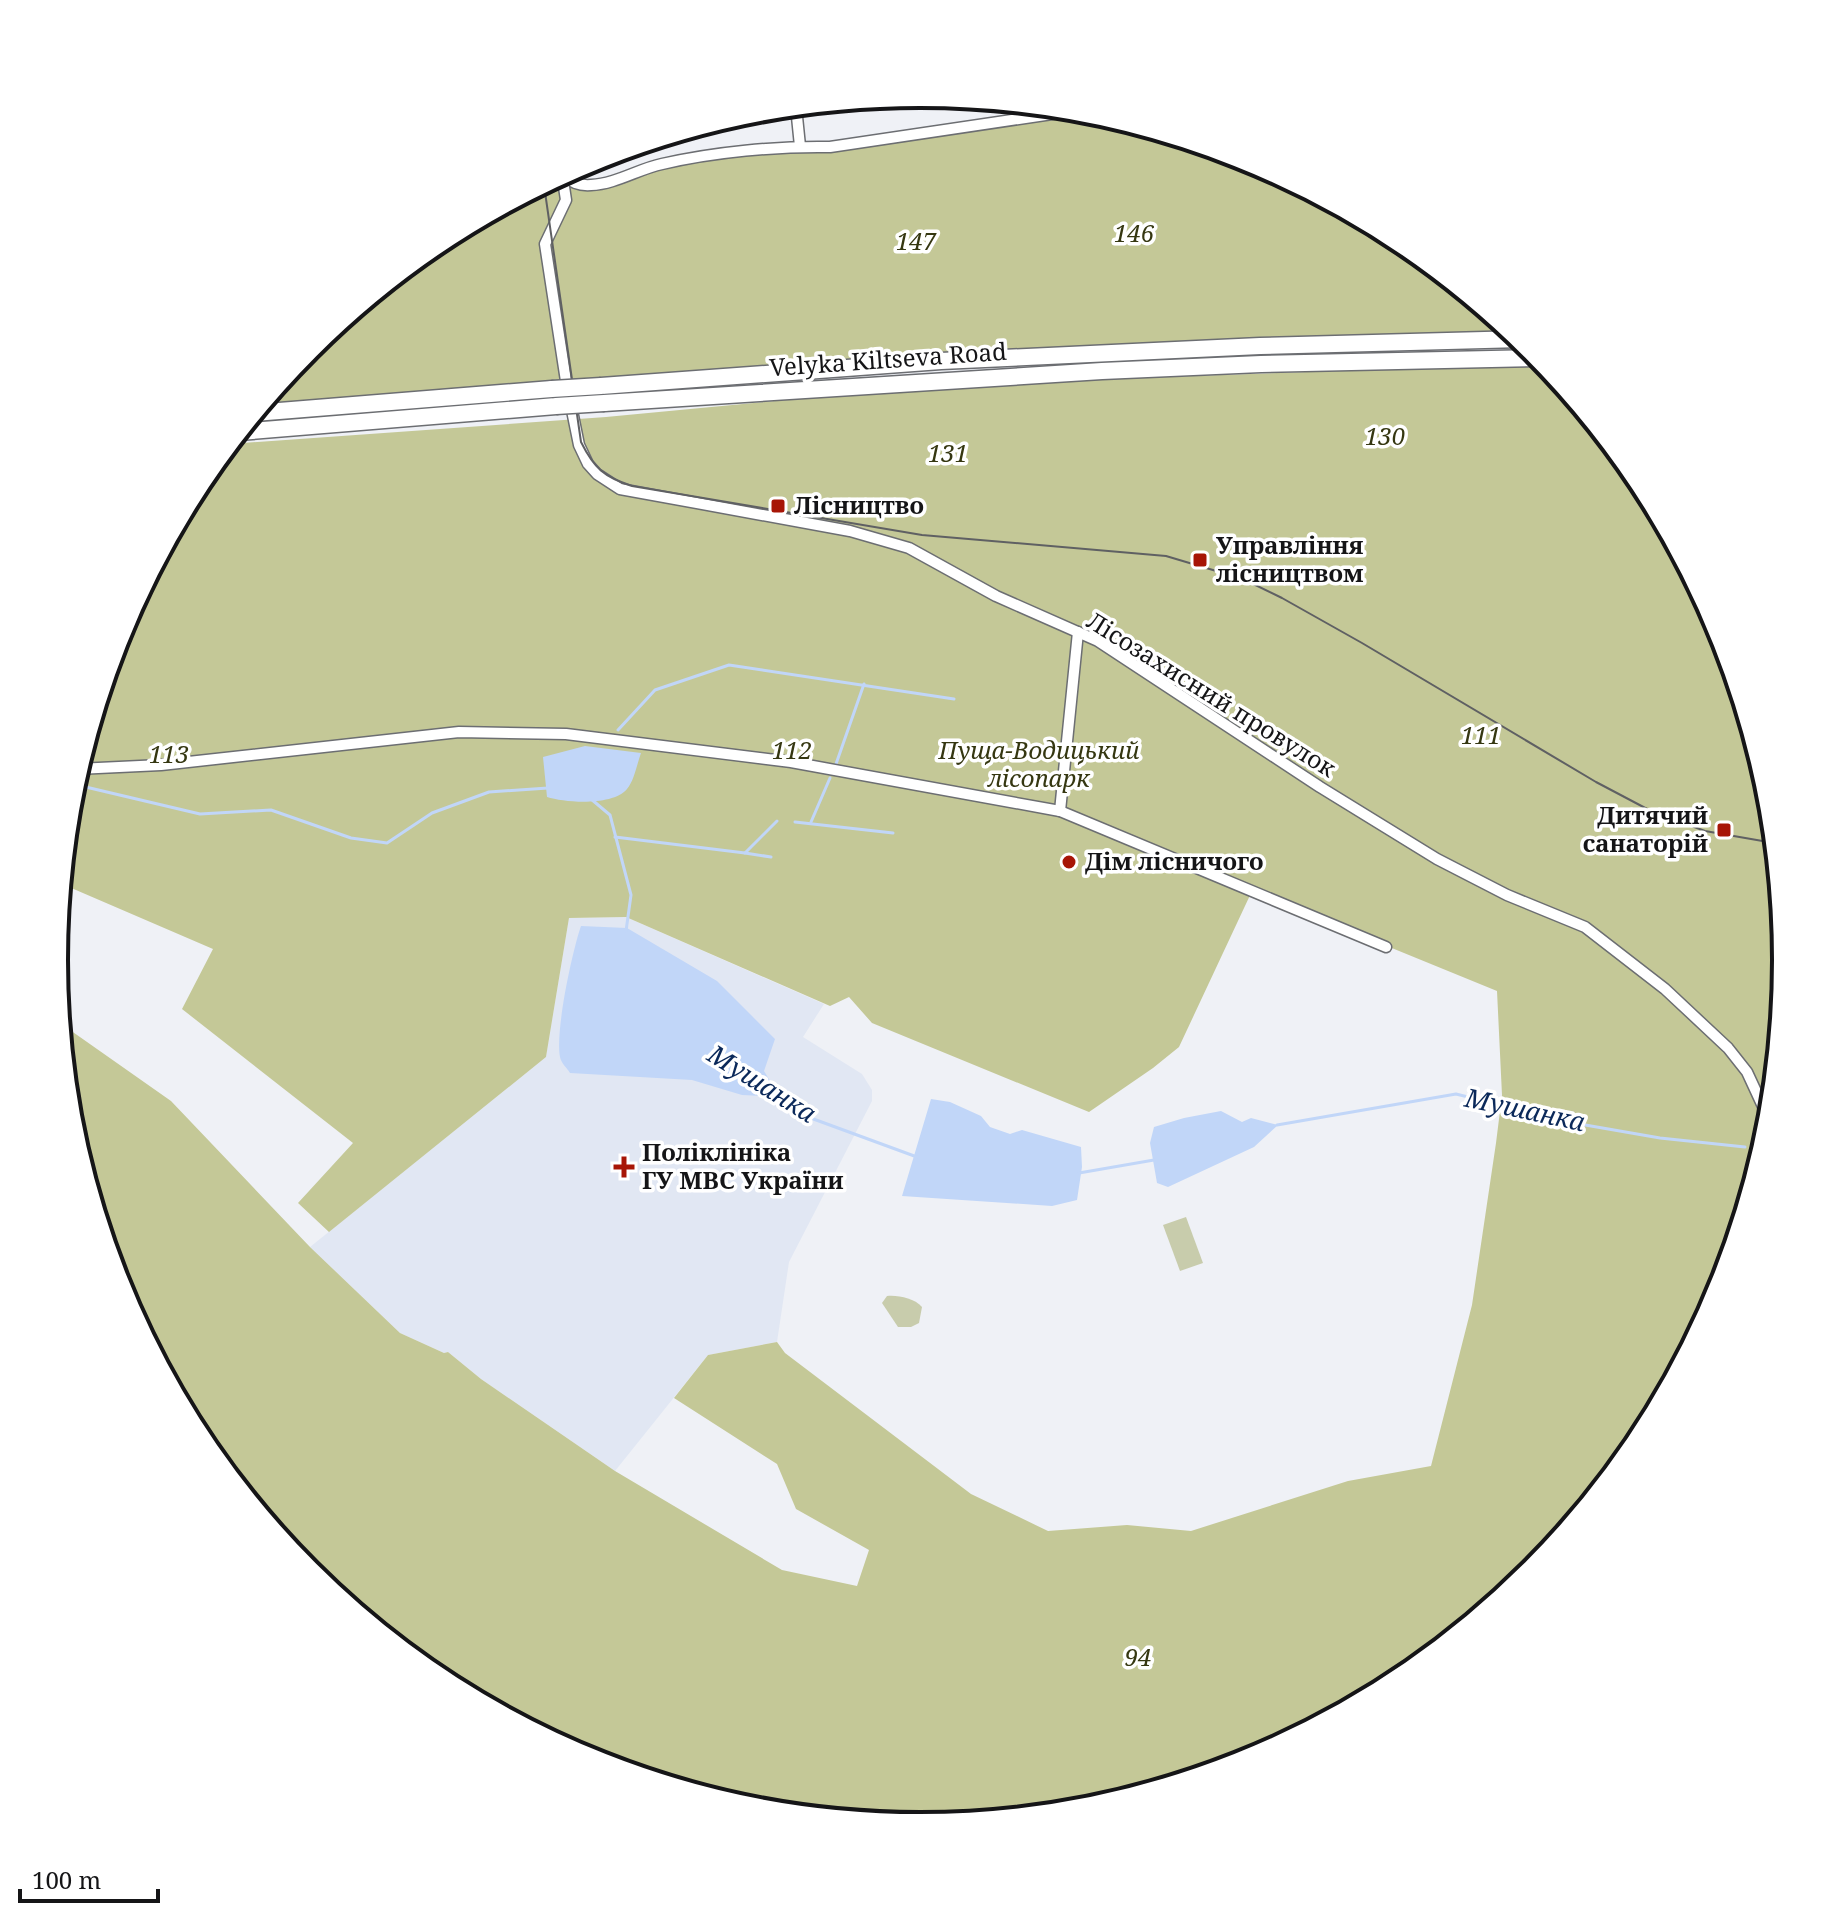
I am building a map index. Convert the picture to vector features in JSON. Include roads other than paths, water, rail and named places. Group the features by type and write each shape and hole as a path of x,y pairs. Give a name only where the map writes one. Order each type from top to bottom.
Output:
{"main road":[{"name":"Velyka Kiltseva Road","path":"253,430 554,398 601,386 984,359 1260,346 1503,340"},
{"name":"Velyka Kiltseva Road","path":"268,412 554,398 604,403 1118,370 1522,358"}],"street":[{"path":"574,182 578,185 603,184 649,167 680,160 800,146 830,147 1035,117"},
{"path":"797,118 800,146"},
{"name":"Лісозахисний провулок","path":"564,187 566,200 545,244 574,423 579,445 597,474 620,489 850,531 909,548 996,596 1098,641 1320,787 1437,859 1507,895 1585,927 1665,989 1728,1048 1747,1072 1760,1101"},
{"path":"1060,811 1078,632"},
{"path":"90,768 161,765 459,732 566,734 791,762 1060,811 1386,947"}],"water":[{"path":"585,746 641,753 627,789 601,801 577,802 547,797 543,757"},
{"path":"581,926 627,928 717,981 775,1039 764,1071 775,1089 812,1114 808,1122 763,1096 742,1095 692,1080 570,1073 560,1057 560,1030 569,972"},
{"path":"931,1099 950,1102 981,1116 990,1127 1010,1134 1022,1130 1081,1147 1082,1167 1077,1200 1052,1206 902,1196"},
{"path":"1221,1111 1242,1122 1251,1118 1278,1125 1254,1147 1168,1187 1157,1183 1150,1143 1154,1127"}],"waterway":[{"path":"618,730 655,690 729,665 954,699"},
{"path":"836,764 864,684"},
{"path":"811,822 830,778"},
{"name":"Мушанка","path":"86,787 200,814 271,810 351,838 387,843 432,813 489,792 548,788"},
{"name":"Мушанка","path":"591,799 610,815 631,895 626,931"},
{"path":"615,837 745,853 777,821"},
{"path":"795,822 893,833"},
{"path":"745,853 771,857"},
{"name":"Мушанка","path":"1277,1125 1456,1094 1568,1122 1660,1138 1745,1147"},
{"name":"Мушанка","path":"808,1117 917,1157"},
{"name":"Мушанка","path":"1079,1173 1154,1160"}],"tram line":[{"path":"545,195 581,442 595,465 614,479 632,486 922,535 1166,556 1243,579 1362,643 1596,782 1651,811 1705,831 1764,841"}],"place":[{"name":"Лісництво","path":"778,506"},
{"name":"Управління лісництвом","path":"1200,560"},
{"name":"Дитячий санаторій","path":"1724,830"},
{"name":"Дім лісничого","path":"1069,862"},
{"name":"Поліклініка ГУ МВС України","path":"624,1167"}],"park label":[{"name":"146","path":"1134,234"},
{"name":"147","path":"916,242"},
{"name":"130","path":"1385,437"},
{"name":"131","path":"948,454"},
{"name":"111","path":"1481,736"},
{"name":"112","path":"792,751"},
{"name":"113","path":"169,755"},
{"name":"Пуща-Водицький лісопарк","path":"1039,765"},
{"name":"94","path":"1138,1658"}]}
